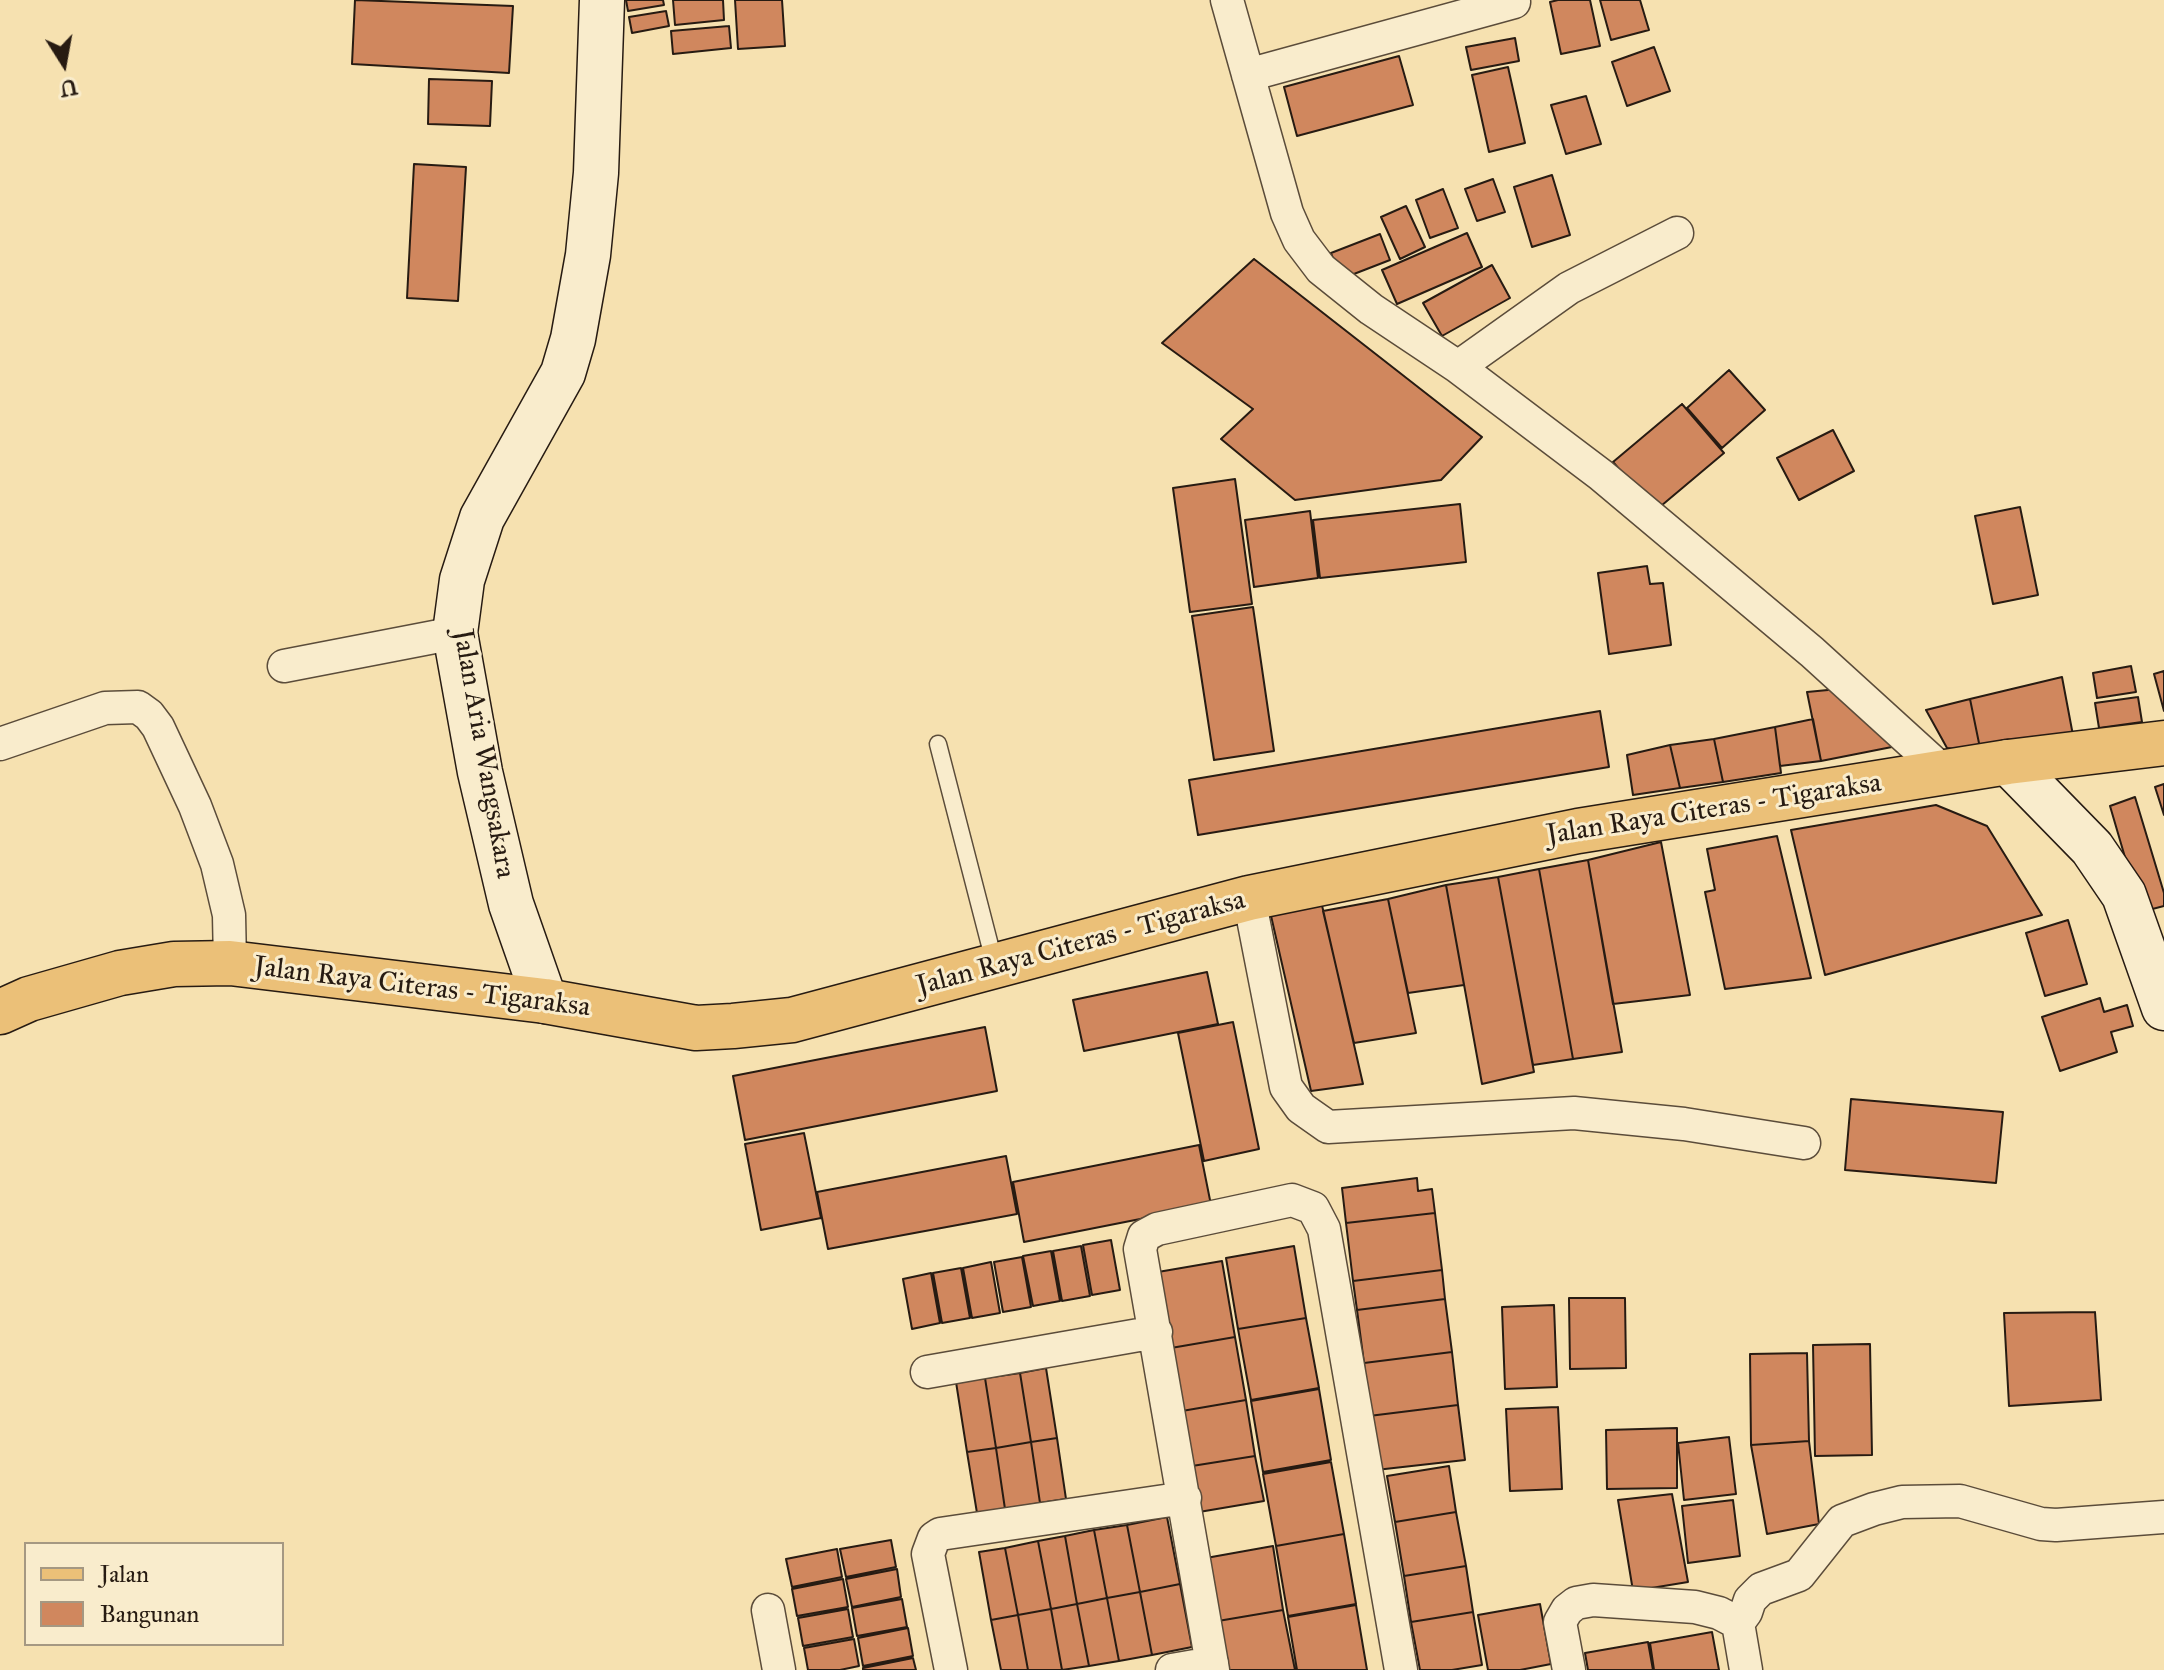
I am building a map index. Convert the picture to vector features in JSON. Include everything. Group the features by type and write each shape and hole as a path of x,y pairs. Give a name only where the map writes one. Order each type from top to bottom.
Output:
{"main road":[{"name":"Jalan Raya Citeras - Tigaraksa","path":"0,1012 29,999 120,973 174,964 230,963 545,1001 696,1028 792,1020 1249,898 1578,831 2008,762 2164,743"}],"street":[{"name":"Jalan Aria Wangsakara","path":"545,1001 511,904 480,772 455,633 462,580 482,518 563,373 573,339 588,255 596,173 602,0"},
{"path":"1227,0 1287,213 1299,240 1321,269 1371,309 1458,367 1601,475 1812,652 1945,773"},
{"path":"1248,75 1514,2"},
{"path":"1458,367 1569,288 1677,233"},
{"path":"284,666 455,633"},
{"path":"0,744 105,708 138,707 149,715 158,727 195,806 217,864 229,915 230,963"},
{"path":"2008,762 2092,848 2124,895 2164,1008"},
{"path":"1249,898 1286,1087 1301,1108 1328,1127 1574,1113 1684,1124 1804,1143"},
{"path":"1172,1670 1213,1667 1140,1249 1144,1236 1157,1229 1292,1200 1313,1208 1324,1229 1401,1670"},
{"path":"927,1372 1156,1332"},
{"path":"951,1670 928,1554 934,1538 940,1534 1185,1498"},
{"path":"1746,1670 1738,1623 1750,1600 1761,1589 1799,1575 1842,1521 1874,1509 1902,1502 1960,1501 2041,1524 2056,1525 2164,1517"},
{"path":"1569,1670 1560,1622 1576,1603 1593,1600 1695,1607 1719,1613 1738,1623"},
{"path":"768,1610 779,1670"}],"lane":[{"path":"938,744 996,967"}],"building":[{"path":"355,0 513,6 509,73 352,64"},
{"path":"626,0 663,0 664,5 628,11"},
{"path":"673,0 723,0 724,20 675,25"},
{"path":"735,0 782,0 785,46 738,49"},
{"path":"1590,0 1600,46 1561,54 1550,2"},
{"path":"1600,0 1640,0 1649,30 1611,40"},
{"path":"666,11 669,26 632,33 629,17"},
{"path":"729,26 731,48 673,54 671,31"},
{"path":"1515,38 1519,61 1471,70 1466,47"},
{"path":"1654,47 1670,91 1627,106 1612,62"},
{"path":"1399,56 1413,105 1297,136 1284,87"},
{"path":"1508,67 1525,143 1489,152 1472,75"},
{"path":"429,79 492,81 490,126 428,124"},
{"path":"1586,96 1601,144 1566,154 1551,105"},
{"path":"414,164 466,167 458,301 407,298"},
{"path":"1552,175 1570,235 1532,247 1514,187"},
{"path":"1493,179 1505,212 1477,221 1465,189"},
{"path":"1443,189 1458,228 1430,238 1416,200"},
{"path":"1406,206 1425,247 1400,259 1381,217"},
{"path":"1467,233 1482,267 1397,304 1382,270"},
{"path":"1380,234 1390,260 1341,279 1331,253"},
{"path":"1254,259 1482,437 1441,480 1295,500 1221,439 1253,409 1162,343"},
{"path":"1492,265 1510,298 1442,336 1423,303"},
{"path":"1729,370 1765,410 1722,448 1687,408"},
{"path":"1682,404 1724,453 1655,511 1613,462"},
{"path":"1833,430 1854,471 1799,500 1777,458"},
{"path":"1235,479 1252,604 1190,612 1173,488"},
{"path":"1460,504 1466,562 1320,578 1313,520"},
{"path":"2020,507 2038,595 1993,604 1975,516"},
{"path":"1310,511 1318,578 1254,587 1245,520"},
{"path":"1647,566 1650,584 1663,583 1671,645 1609,654 1598,573"},
{"path":"1253,607 1274,751 1214,760 1192,616"},
{"path":"2131,666 2136,692 2097,698 2093,673"},
{"path":"2164,671 2164,711 2154,674"},
{"path":"2062,677 2075,746 1981,753 1970,699"},
{"path":"1849,688 1902,745 1821,761 1807,692"},
{"path":"2138,697 2142,722 2099,728 2095,703"},
{"path":"1970,699 1981,753 1947,748 1926,710"},
{"path":"1600,711 1609,767 1198,835 1189,780"},
{"path":"1813,719 1821,761 1780,766 1775,727"},
{"path":"1775,727 1781,773 1723,782 1714,739"},
{"path":"1714,739 1723,782 1680,788 1670,745"},
{"path":"1670,745 1680,788 1633,795 1627,755"},
{"path":"2164,784 2164,815 2155,787"},
{"path":"2135,797 2164,893 2164,906 2141,912 2110,806"},
{"path":"1936,805 1987,826 2042,915 1825,975 1791,830"},
{"path":"1777,836 1811,978 1725,989 1705,892 1715,890 1707,849"},
{"path":"1661,842 1690,995 1613,1004 1588,860"},
{"path":"1588,860 1622,1052 1573,1059 1539,869"},
{"path":"1539,869 1573,1059 1533,1065 1498,877"},
{"path":"1498,877 1534,1072 1482,1084 1446,885"},
{"path":"1446,885 1464,985 1408,993 1388,899"},
{"path":"1388,899 1416,1033 1354,1043 1323,911"},
{"path":"1321,901 1363,1084 1311,1091 1269,907"},
{"path":"2068,920 2087,984 2045,996 2026,933"},
{"path":"1207,972 1218,1024 1084,1051 1073,1000"},
{"path":"2100,998 2104,1012 2127,1005 2133,1026 2111,1032 2117,1052 2060,1071 2042,1017"},
{"path":"1233,1022 1259,1149 1204,1161 1178,1033"},
{"path":"985,1027 997,1091 745,1140 733,1076"},
{"path":"1851,1099 2003,1112 1996,1183 1845,1170"},
{"path":"804,1133 821,1218 761,1230 745,1144"},
{"path":"1199,1145 1211,1205 1024,1242 1013,1182"},
{"path":"1006,1156 1017,1214 828,1249 817,1192"},
{"path":"1417,1178 1418,1191 1432,1189 1435,1213 1346,1223 1342,1188"},
{"path":"1435,1213 1442,1270 1353,1281 1346,1223"},
{"path":"1111,1240 1120,1290 1092,1295 1083,1245"},
{"path":"1081,1246 1090,1296 1062,1301 1053,1251"},
{"path":"1294,1246 1306,1318 1238,1329 1226,1258"},
{"path":"1051,1251 1060,1301 1033,1306 1023,1256"},
{"path":"1022,1257 1031,1307 1003,1312 994,1262"},
{"path":"1222,1261 1235,1337 1171,1348 1158,1272"},
{"path":"991,1262 1000,1313 972,1318 963,1268"},
{"path":"961,1268 970,1318 942,1323 933,1273"},
{"path":"1442,1270 1445,1299 1357,1310 1353,1281"},
{"path":"931,1273 940,1323 912,1329 903,1279"},
{"path":"1569,1298 1625,1298 1626,1368 1570,1369"},
{"path":"1445,1299 1452,1352 1364,1363 1357,1310"},
{"path":"1554,1305 1557,1387 1505,1389 1502,1307"},
{"path":"2095,1312 2101,1400 2009,1406 2004,1313"},
{"path":"1306,1318 1319,1388 1251,1400 1238,1329"},
{"path":"1235,1337 1246,1400 1182,1411 1171,1348"},
{"path":"1870,1344 1872,1455 1815,1456 1813,1345"},
{"path":"1452,1352 1458,1405 1369,1416 1364,1363"},
{"path":"1807,1353 1809,1441 1751,1445 1750,1354"},
{"path":"1046,1368 1057,1438 1031,1442 1020,1373"},
{"path":"1020,1373 1031,1442 996,1448 985,1378"},
{"path":"985,1378 996,1448 967,1452 956,1382"},
{"path":"1319,1389 1331,1460 1263,1472 1251,1401"},
{"path":"1246,1400 1255,1456 1192,1466 1182,1411"},
{"path":"1458,1405 1465,1460 1376,1470 1369,1416"},
{"path":"1558,1407 1562,1489 1510,1491 1506,1409"},
{"path":"1677,1428 1677,1488 1607,1489 1606,1430"},
{"path":"1729,1437 1736,1494 1684,1500 1678,1443"},
{"path":"1057,1438 1066,1499 1040,1503 1031,1442"},
{"path":"1809,1441 1819,1524 1767,1534 1751,1445"},
{"path":"1031,1442 1040,1503 1005,1509 996,1448"},
{"path":"996,1448 1005,1509 977,1513 967,1452"},
{"path":"1255,1456 1264,1501 1199,1512 1192,1466"},
{"path":"1331,1462 1344,1534 1276,1546 1263,1474"},
{"path":"1449,1466 1456,1512 1395,1522 1387,1476"},
{"path":"1672,1494 1688,1582 1633,1591 1618,1500"},
{"path":"1733,1500 1740,1556 1688,1563 1682,1506"},
{"path":"1456,1512 1466,1566 1404,1576 1395,1522"},
{"path":"1167,1517 1180,1584 1140,1592 1127,1525"},
{"path":"1127,1525 1140,1592 1107,1598 1094,1530"},
{"path":"1094,1530 1107,1598 1077,1604 1065,1536"},
{"path":"1344,1534 1356,1604 1288,1616 1276,1546"},
{"path":"1065,1536 1077,1604 1051,1609 1038,1541"},
{"path":"891,1540 896,1567 846,1577 840,1549"},
{"path":"1038,1541 1051,1609 1018,1615 1005,1548"},
{"path":"1273,1546 1283,1610 1218,1621 1206,1558"},
{"path":"1005,1548 1018,1615 991,1620 979,1552"},
{"path":"837,1549 842,1577 792,1587 786,1559"},
{"path":"1466,1566 1473,1612 1411,1622 1404,1576"},
{"path":"897,1569 901,1597 852,1607 846,1579"},
{"path":"843,1579 848,1607 797,1616 792,1589"},
{"path":"1180,1584 1192,1647 1152,1655 1140,1592"},
{"path":"1140,1592 1152,1655 1119,1661 1107,1598"},
{"path":"1107,1598 1119,1661 1089,1666 1077,1604"},
{"path":"902,1599 907,1627 857,1636 852,1608"},
{"path":"1077,1604 1089,1666 1062,1670 1051,1609"},
{"path":"1540,1604 1551,1664 1520,1670 1488,1670 1478,1615"},
{"path":"1356,1605 1367,1670 1297,1670 1288,1617"},
{"path":"848,1609 853,1637 803,1646 798,1618"},
{"path":"1051,1609 1062,1670 1028,1670 1018,1615"},
{"path":"1283,1610 1295,1670 1226,1670 1218,1621"},
{"path":"1473,1612 1482,1665 1452,1670 1420,1670 1411,1622"},
{"path":"1018,1615 1028,1670 1001,1670 991,1620"},
{"path":"908,1628 913,1656 863,1666 858,1638"},
{"path":"1712,1632 1719,1670 1654,1670 1650,1643"},
{"path":"854,1639 859,1666 840,1670 808,1670 804,1648"},
{"path":"1648,1642 1653,1670 1588,1670 1585,1653"},
{"path":"913,1658 916,1670 863,1670 863,1668"}]}
